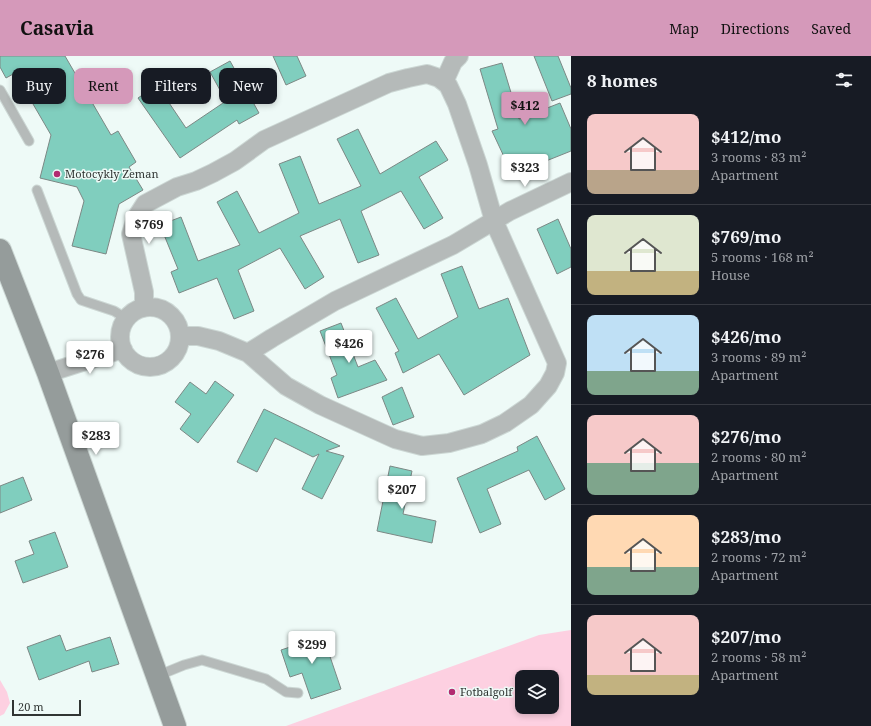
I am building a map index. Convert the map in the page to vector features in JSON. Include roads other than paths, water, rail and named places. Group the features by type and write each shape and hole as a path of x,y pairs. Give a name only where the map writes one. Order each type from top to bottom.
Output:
{"main road":[{"path":"0,250 48,373 175,726"}],"street":[{"path":"444,82 453,62 459,56"},
{"path":"144,308 144,292 132,234 136,218 144,204 177,187 196,181 213,173 235,161 264,140 389,83 427,74 439,78 448,85 457,104 478,165 494,221 564,360 544,391 531,404 505,423 482,434 449,443 422,446 395,439 320,405 286,386 248,353 219,341 198,336 180,336"},
{"path":"248,353 335,301 453,245 510,211 571,182"},
{"path":"144,308 154,308 164,311 172,317 178,326 180,336 179,346 174,355 166,362 157,366 147,367 137,364 128,357 120,338 126,319 134,312 144,308"},
{"path":"48,373 123,348"}],"lane":[{"path":"0,90 29,141"},
{"path":"37,190 77,294 81,300 114,311 126,319"},
{"path":"157,676 184,665 202,660 266,679 286,692 298,693"}],"place":[{"name":"Motocykly Zeman","path":"57,174"},
{"name":"Fotbalgolf","path":"452,692"}]}
